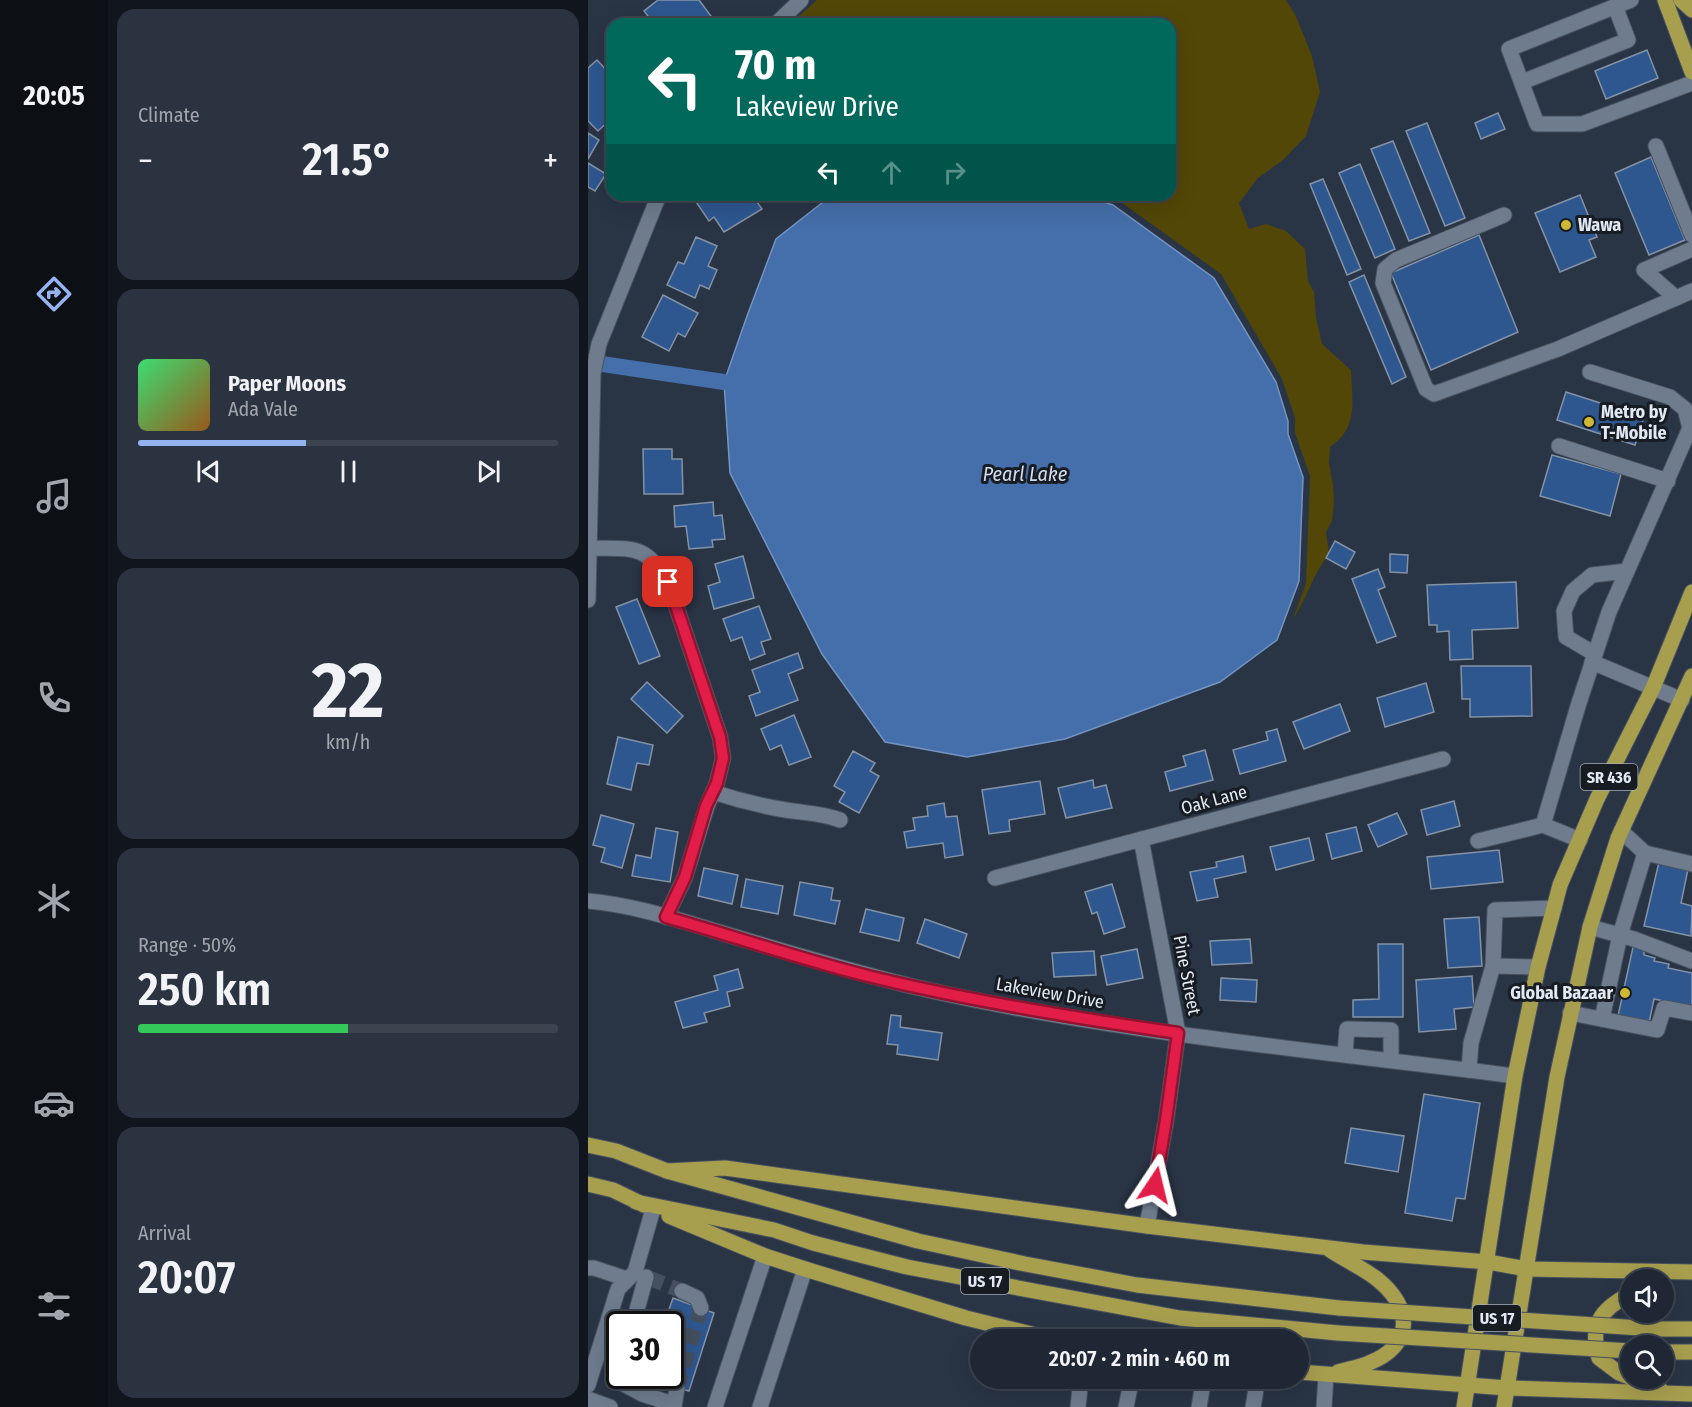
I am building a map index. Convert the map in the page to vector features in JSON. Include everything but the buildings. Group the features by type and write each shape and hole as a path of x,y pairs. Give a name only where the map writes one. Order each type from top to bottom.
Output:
{"main road":[{"path":"1665,0 1692,72"},
{"path":"1681,0 1692,10"},
{"name":"SR 436","path":"1464,1407 1515,1076 1538,967 1560,885 1597,799 1653,688 1692,592"},
{"name":"SR 436","path":"1504,1407 1557,1077 1590,927 1621,831 1692,676"},
{"name":"US 17","path":"588,1145 616,1151 667,1171 918,1241 1137,1285 1339,1308 1655,1329 1692,1329"},
{"path":"667,1171 725,1168 1147,1226 1325,1247 1488,1262 1527,1269 1690,1272"},
{"name":"US 17","path":"588,1184 613,1190 636,1202 774,1230 813,1243 907,1267 1180,1318 1338,1333 1620,1350"},
{"path":"636,1202 765,1256 966,1318 1011,1329"},
{"path":"1325,1247 1376,1278 1398,1303 1405,1324 1403,1337 1384,1356 1368,1364 1326,1375"},
{"path":"1674,1277 1690,1272"},
{"path":"1620,1299 1603,1313 1598,1322 1594,1335 1599,1358 1619,1373 1676,1395"},
{"path":"1674,1352 1692,1352"},
{"path":"1309,1373 1467,1386 1692,1394"}],"street":[{"path":"782,18 801,0"},
{"path":"1631,0 1509,49 1537,124 1582,124 1692,83"},
{"path":"1521,82 1628,40 1615,6"},
{"path":"1656,146 1692,235"},
{"path":"588,600 593,374 600,344 657,201"},
{"path":"1504,215 1396,260 1385,269 1383,283 1426,389 1434,394 1558,349 1692,291"},
{"path":"1676,298 1644,270 1692,249"},
{"path":"1543,825 1609,612 1690,428 1685,409 1670,397 1590,372"},
{"path":"1559,446 1668,481"},
{"path":"590,548 631,549 646,554 657,563 668,582 720,737 723,758 713,792 706,806 685,877 666,917"},
{"path":"1627,571 1592,575 1573,591 1564,611 1566,637 1594,658 1682,700"},
{"name":"Oak Lane","path":"994,878 1443,759"},
{"path":"713,792 786,810 824,814 840,820"},
{"path":"1478,841 1543,825 1580,840"},
{"path":"1621,831 1645,853 1692,864"},
{"name":"Pine Street","path":"1141,839 1178,1033 1166,1120 1147,1226"},
{"path":"1602,1019 1620,935 1645,853"},
{"name":"Lakeview Drive","path":"588,901 614,903 865,975 1085,1020 1515,1076"},
{"path":"1469,1070 1471,1043 1493,966 1495,909 1554,908"},
{"path":"1590,927 1634,939 1692,961"},
{"path":"1493,966 1538,967"},
{"path":"1570,1012 1657,1030 1664,1008 1692,1013"},
{"path":"1345,1054 1347,1029 1391,1030 1391,1060"},
{"path":"635,1311 652,1209"},
{"path":"715,1407 765,1256"},
{"path":"588,1268 639,1277"},
{"path":"760,1407 805,1269"},
{"path":"588,1385 618,1289 639,1277"},
{"path":"682,1292 697,1298 702,1308"},
{"path":"1324,1407 1326,1375"},
{"path":"633,1389 674,1406 677,1389"},
{"path":"1078,1407 1080,1389"},
{"path":"1126,1407 1130,1389"},
{"path":"1199,1407 1202,1389"},
{"path":"1253,1407 1256,1389"},
{"path":"588,1399 610,1407"}],"shaded area":[{"path":"817,0 1286,0 1295,14 1312,56 1320,92 1306,136 1283,160 1258,178 1239,203 1249,229 1266,224 1286,231 1305,249 1308,281 1314,292 1316,318 1322,344 1351,370 1352,403 1352,413 1346,431 1330,447 1329,463 1334,502 1332,521 1326,532 1329,554 1293,619 1306,583 1310,476 1295,433 1295,418 1282,379 1221,274 1119,201 1176,201 1176,18 1062,18 1062,16 797,18"}],"water":[{"name":"Pearl Lake","path":"824,201 1100,201 1113,205 1214,278 1276,382 1288,421 1288,434 1303,477 1299,581 1277,640 1220,682 1065,739 967,757 885,742 822,654 730,473 724,382 776,239"}],"waterway":[{"path":"588,362 724,382"}],"tunnel":[{"path":"649,1278 682,1291"},
{"path":"684,1365 701,1308"}],"place":[{"name":"Wawa","path":"1566,225"},
{"name":"Metro by T-Mobile","path":"1589,422"},
{"name":"Global Bazaar","path":"1625,993"}],"route":[{"path":"668,582 720,737 723,758 717,783 706,806 685,877 666,917 865,975 930,990 1085,1020 1178,1033 1155,1185"}]}
